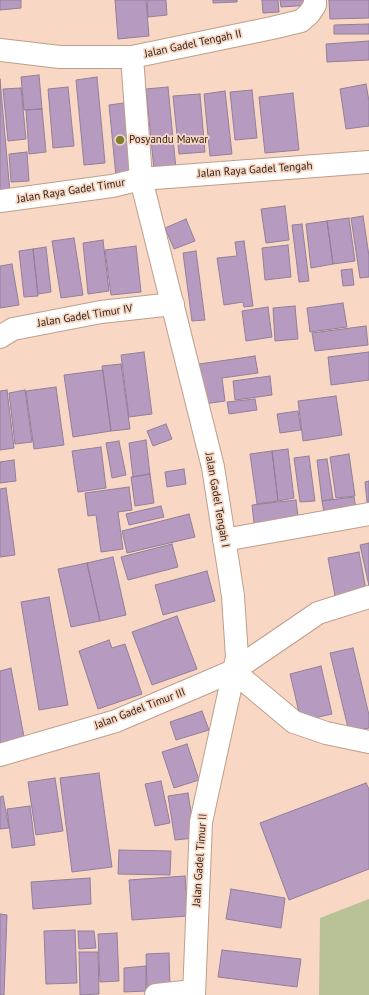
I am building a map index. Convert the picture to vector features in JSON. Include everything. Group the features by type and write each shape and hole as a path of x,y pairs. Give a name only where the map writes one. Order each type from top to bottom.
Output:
{"street":[{"name":"Jalan Gadel Tengah II","path":"141,179 132,57 301,21 309,14 315,5 315,0"},
{"path":"0,50 60,57 132,57"},
{"name":"Jalan Raya Gadel Tengah","path":"141,179 369,162"},
{"name":"Jalan Raya Gadel Timur","path":"0,202 112,186 141,179"},
{"name":"Jalan Gadel Tengah I","path":"141,179 213,467 233,596 237,656 233,671"},
{"name":"Jalan Gadel Timur IV","path":"0,337 13,329 100,312 173,304"},
{"path":"224,540 369,514"},
{"path":"369,597 318,613 233,671 294,722 326,733 369,742"},
{"name":"Jalan Gadel Timur III","path":"0,755 116,721 233,671"},
{"name":"Jalan Gadel Timur II","path":"156,995 193,993 201,822 233,671"}],"green space":[{"path":"369,899 369,995 319,995 320,918"}],"building":[{"path":"0,0 21,0 21,8 0,10"},
{"path":"115,0 146,0 149,36 118,39"},
{"path":"147,0 166,0 167,15 148,17"},
{"path":"213,0 237,0 237,2 213,3"},
{"path":"262,0 278,0 279,12 263,13"},
{"path":"280,0 311,0 311,5 281,7"},
{"path":"329,0 369,0 369,18 330,19"},
{"path":"369,24 369,34 334,34 334,25"},
{"path":"369,41 369,60 327,62 326,44"},
{"path":"39,75 42,109 24,110 21,77"},
{"path":"97,77 105,163 84,165 76,80"},
{"path":"0,79 10,193 0,194"},
{"path":"366,84 369,101 369,126 346,129 340,89"},
{"path":"68,87 74,146 53,148 48,89"},
{"path":"168,87 176,169 154,170 146,89"},
{"path":"21,88 26,139 8,141 3,89"},
{"path":"252,90 257,138 235,140 230,92"},
{"path":"225,91 232,154 210,156 204,94"},
{"path":"293,93 299,150 265,153 259,97"},
{"path":"200,94 205,152 179,154 173,96"},
{"name":"Posyandu Mawar","path":"124,103 131,175 116,176 109,105"},
{"path":"42,109 46,152 29,154 26,110"},
{"path":"27,152 29,181 11,182 9,154"},
{"path":"285,206 289,240 266,243 261,209"},
{"path":"363,216 369,256 369,277 360,278 351,218"},
{"path":"349,218 355,261 333,264 327,221"},
{"path":"186,219 195,241 174,249 165,228"},
{"path":"327,221 333,264 311,268 306,224"},
{"path":"302,224 309,281 299,282 292,225"},
{"path":"74,238 83,295 61,298 52,241"},
{"path":"103,240 109,291 88,294 83,243"},
{"path":"244,241 253,306 244,307 243,302 224,305 217,258 237,256 235,242"},
{"path":"288,245 291,277 265,280 262,248"},
{"path":"136,246 141,292 111,295 105,250"},
{"path":"46,247 51,292 38,294 33,249"},
{"path":"33,249 38,296 24,297 19,251"},
{"path":"196,251 205,320 192,321 183,253"},
{"path":"12,264 19,305 0,308 0,266"},
{"path":"352,269 354,285 343,286 341,270"},
{"path":"343,303 347,327 310,332 307,308"},
{"path":"295,306 298,339 275,341 273,308"},
{"path":"268,307 272,337 246,341 242,311"},
{"path":"366,326 368,345 315,351 312,333"},
{"path":"144,352 152,414 129,417 121,355"},
{"path":"369,352 369,380 331,385 328,357"},
{"path":"255,356 258,373 222,378 225,401 204,404 199,364"},
{"path":"121,364 130,429 111,431 102,366"},
{"path":"103,370 111,431 73,437 64,375"},
{"path":"270,376 272,395 235,400 233,381"},
{"path":"56,387 64,445 34,449 26,391"},
{"path":"7,390 14,448 0,450 0,391"},
{"path":"25,390 32,442 15,444 9,393"},
{"path":"336,396 342,435 303,441 298,401"},
{"path":"255,399 257,410 229,414 227,402"},
{"path":"298,411 301,430 280,433 277,414"},
{"path":"166,424 172,439 153,446 147,431"},
{"path":"146,440 150,474 133,477 129,443"},
{"path":"119,441 126,475 112,478 106,443"},
{"path":"101,447 106,488 78,492 72,451"},
{"path":"288,449 294,498 278,501 272,451"},
{"path":"272,451 278,501 257,504 250,454"},
{"path":"349,454 355,496 336,498 330,457"},
{"path":"309,456 315,501 300,502 294,458"},
{"path":"327,459 333,499 322,501 317,460"},
{"path":"14,460 16,481 0,483 0,462"},
{"path":"184,469 186,484 167,487 165,472"},
{"path":"150,474 154,503 135,506 131,477"},
{"path":"369,481 369,502 367,502 365,482"},
{"path":"129,487 132,510 118,512 123,549 101,552 96,515 88,516 85,493"},
{"path":"6,488 15,555 0,557 0,489"},
{"path":"354,497 357,514 325,518 322,501"},
{"path":"296,500 298,517 254,523 252,505"},
{"path":"161,506 164,517 129,525 126,514"},
{"path":"189,514 195,537 127,553 122,531"},
{"path":"369,543 369,586 360,545"},
{"path":"172,544 178,567 128,580 121,557"},
{"path":"359,552 367,595 336,601 328,558"},
{"path":"113,557 126,615 100,621 87,563"},
{"path":"87,563 100,621 71,627 58,569"},
{"path":"207,571 215,601 163,615 155,585"},
{"path":"49,597 68,705 39,710 21,602"},
{"path":"177,616 197,669 152,685 132,632"},
{"path":"109,640 112,648 125,644 142,694 98,709 79,651"},
{"path":"353,648 369,715 369,728 349,732 330,653"},
{"path":"321,666 332,714 301,721 290,674"},
{"path":"11,668 25,742 0,747 0,671"},
{"path":"202,711 209,730 176,740 170,722"},
{"path":"187,744 199,780 174,788 162,752"},
{"path":"99,773 112,867 72,872 60,778"},
{"path":"55,778 63,831 36,835 28,782"},
{"path":"161,781 170,823 155,826 145,784"},
{"path":"366,783 369,789 369,869 289,900 260,823"},
{"path":"188,793 195,838 175,840 168,796"},
{"path":"3,796 9,828 0,829 0,797"},
{"path":"30,806 35,845 12,848 7,809"},
{"path":"119,850 171,851 170,875 118,874"},
{"path":"185,876 188,916 132,920 129,880"},
{"path":"90,878 91,904 33,909 31,882"},
{"path":"231,889 285,898 281,928 226,919"},
{"path":"0,914 7,915 4,995 0,995"},
{"path":"75,930 77,983 46,984 44,931"},
{"path":"78,931 94,931 96,948 79,949"},
{"path":"117,933 119,981 100,982 98,934"},
{"path":"222,950 301,959 297,987 218,977"},
{"path":"79,952 98,952 99,994 80,995"},
{"path":"169,953 170,987 147,988 146,954"},
{"path":"146,966 146,991 124,992 124,968"}],"place":[{"name":"Posyandu Mawar","path":"120,140"}]}
